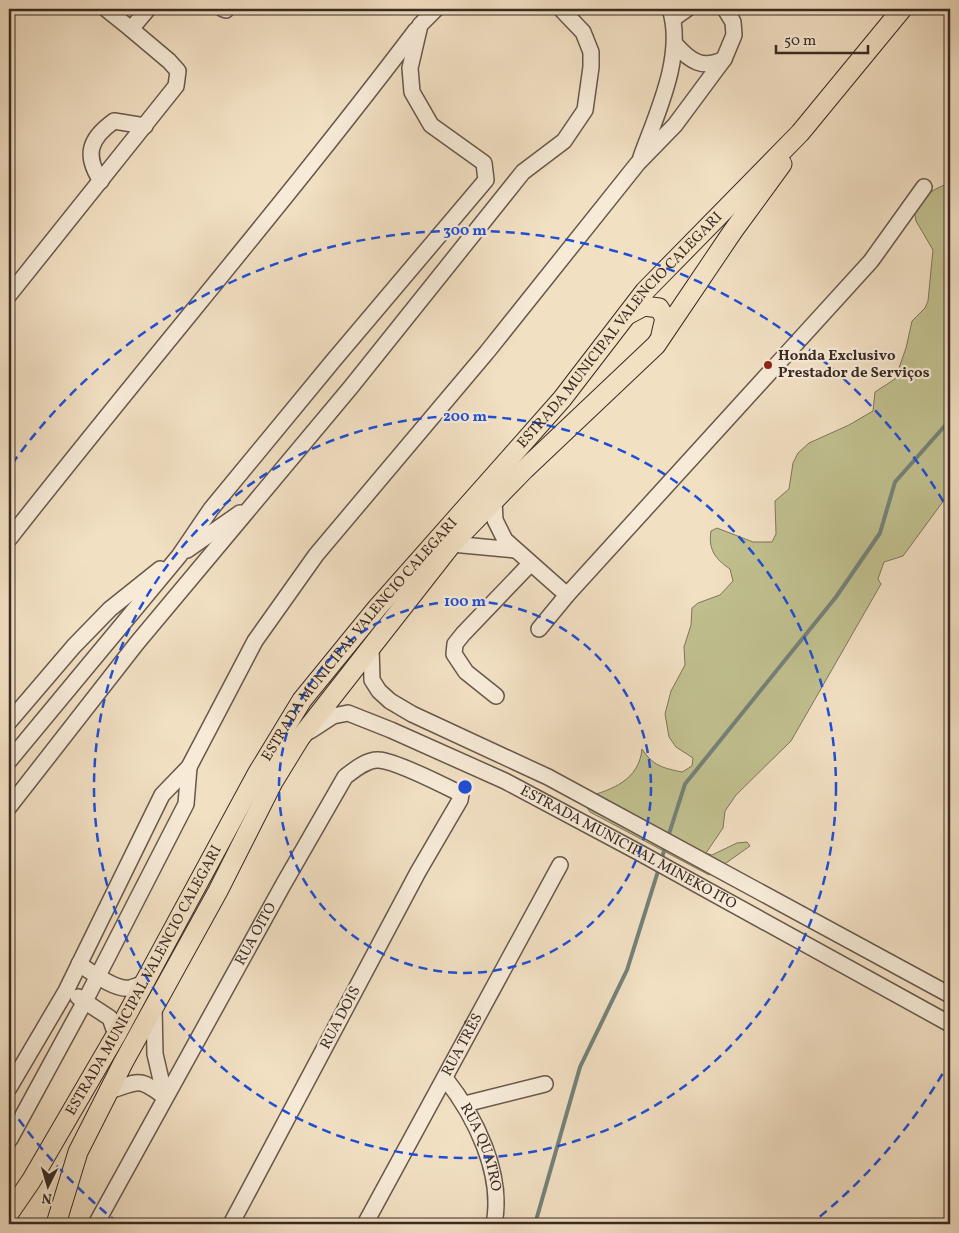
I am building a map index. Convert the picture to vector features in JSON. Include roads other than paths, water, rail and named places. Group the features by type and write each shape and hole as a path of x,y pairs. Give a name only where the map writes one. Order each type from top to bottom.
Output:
{"main road":[{"name":"ESTRADA MUNICIPAL VALENCIO CALEGARI","path":"9,1213 31,1181 116,1035 248,790 302,700 377,608 562,399 623,318 657,277 717,220 779,152 800,133 902,9"},
{"name":"ESTRADA MUNICIPAL VALENCIO CALEGARI","path":"56,1224 78,1152 154,1007 218,891 273,782 300,738 452,544 494,500 656,345 733,231 786,158 800,133"},
{"path":"623,318 644,306 654,306 662,310 665,318 664,328 656,345"}],"street":[{"path":"9,295 176,86 178,72 170,61 106,9"},
{"path":"131,29 148,9"},
{"path":"9,539 336,136 420,25 436,9"},
{"path":"9,807 137,643 258,501 523,172 564,141 585,110 591,67 591,52 583,32 562,9"},
{"path":"638,163 659,108 676,45 671,14 687,9"},
{"path":"9,1088 66,991 162,794 189,767 255,641 316,555 487,352 638,163 675,125 724,59 734,34 733,22 724,9"},
{"path":"9,761 179,556 223,495 486,180 484,163 431,125 412,92 410,68 420,25"},
{"path":"676,45 687,58 703,64 713,65 724,59"},
{"path":"101,181 91,166 90,153 93,141 114,121 145,126"},
{"path":"539,629 567,595 871,261 924,187"},
{"path":"494,500 495,520 505,540 567,595"},
{"path":"9,722 74,646 110,609 179,556 258,501"},
{"path":"452,544 515,550"},
{"path":"496,696 466,672 454,654 455,644 530,564"},
{"path":"118,629 137,643"},
{"name":"ESTRADA MUNICIPAL MINEKO ITO","path":"371,648 372,680 378,691 390,701 412,714 548,777 950,996"},
{"name":"ESTRADA MUNICIPAL MINEKO ITO","path":"300,738 333,716 348,714 357,716 505,781 682,875 950,1024"},
{"name":"RUA OITO","path":"96,1224 165,1097 345,777 360,765 378,759 461,794 453,815"},
{"path":"10,1139 86,1002 186,804 189,767"},
{"name":"RUA DOIS","path":"231,1224 418,872 453,815"},
{"path":"145,828 168,840"},
{"name":"RUA TRÊS","path":"365,1224 560,865"},
{"path":"79,964 98,977 122,988 130,988 146,982"},
{"path":"66,991 110,1018 116,1035"},
{"path":"154,1007 155,1054 165,1097"},
{"name":"RUA QUATRO","path":"445,1078 465,1104 493,1176 497,1208 494,1224"},
{"path":"109,1091 138,1082 146,1082 165,1097"},
{"path":"465,1104 545,1084"}],"waterway":[{"path":"668,837 685,784 836,597 880,533 895,482 950,420"},
{"path":"661,861 666,844"},
{"path":"535,1224 580,1067 627,970 659,868"}],"place":[{"name":"Honda Exclusivo Prestador de Serviços","path":"768,365"}]}
